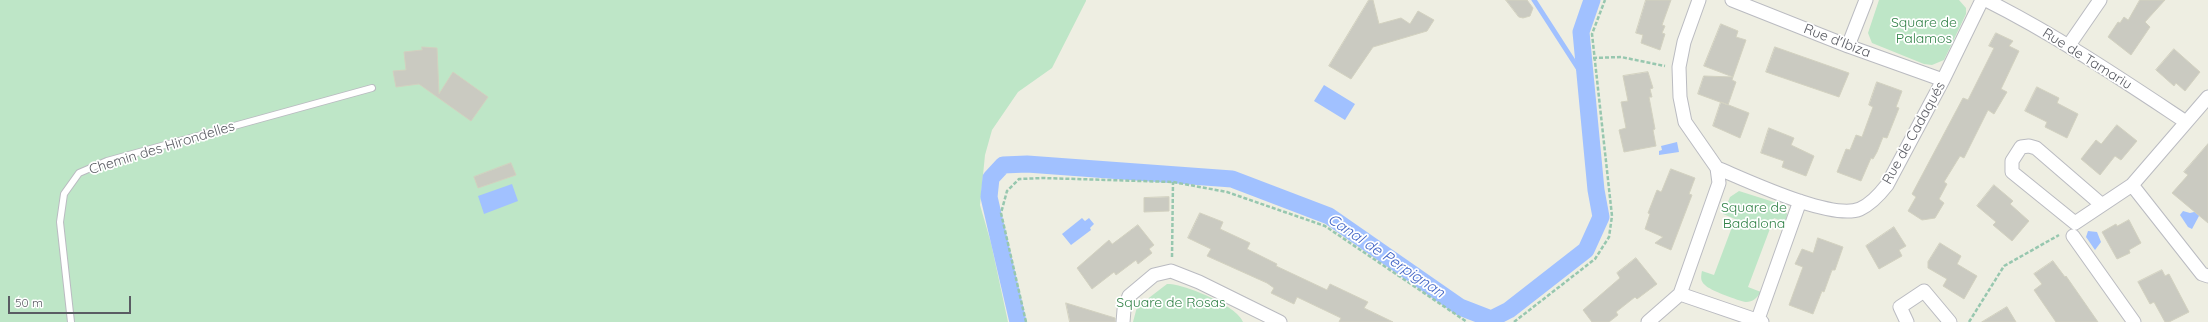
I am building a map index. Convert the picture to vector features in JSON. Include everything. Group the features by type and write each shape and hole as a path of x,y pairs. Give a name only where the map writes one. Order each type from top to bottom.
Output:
{"street":[{"path":"1648,322 1680,294 1719,183 1717,168 1685,122 1680,97 1679,71 1684,42 1699,0"},
{"name":"Rue d'Ibiza","path":"1732,0 1848,46 1943,80"},
{"path":"1848,46 1866,0"},
{"name":"Rue de Cadaqués","path":"1717,168 1800,201 1835,211 1859,209 1876,198 1887,185 1943,80 1982,0"},
{"name":"Rue de Tamariu","path":"1986,0 2022,18 2069,46 2186,122"},
{"path":"2069,46 2100,0"},
{"path":"2074,230 2102,205 2132,185 2208,97"},
{"path":"2102,205 2036,148 2029,146 2021,147 2012,161 2012,172 2074,230 2134,322"},
{"path":"2132,185 2202,274 2208,276"},
{"path":"1680,294 1760,321 1800,201"},
{"path":"1123,322 1124,310 1130,296 1154,275 1171,271 1199,282 1280,322"},
{"path":"1907,322 1900,307 1924,291 1950,322"}],"lane":[{"name":"Chemin des Hirondelles","path":"71,322 60,222 64,194 79,173 107,161 372,88"}],"path":[{"path":"1514,322 1595,259 1609,237 1612,216 1593,58 1592,34 1605,0"},
{"path":"1593,58 1620,57 1664,66 1679,71"},
{"path":"1026,322 1001,213 1007,191 1019,180 1043,178 1173,182 1227,192 1324,226 1467,322"},
{"path":"1171,271 1173,182"},
{"path":"1969,322 2004,266 2069,230 2074,230"}],"green space":[{"path":"0,0 1086,1 1052,68 1018,92 992,130 985,155 980,205 991,243 1008,322 0,322"},
{"name":"Square de Palamos","path":"1879,0 1959,0 1966,8 1966,14 1944,60 1932,65 1924,64 1872,43 1868,33"},
{"name":"Square de Badalona","path":"1739,191 1780,204 1787,214 1786,223 1774,218 1748,287 1761,292 1755,299 1748,302 1737,300 1712,290 1702,282 1701,278 1702,271 1714,275 1735,219 1723,214 1730,197"},
{"name":"Square de Rosas","path":"1167,284 1197,291 1221,303 1231,309 1243,322 1133,322 1137,307"}],"water":[{"path":"1324,85 1355,104 1345,120 1314,101"},
{"path":"1677,142 1679,152 1659,155 1659,151 1662,150 1661,146"},
{"path":"512,184 518,201 484,214 478,196"},
{"path":"2183,211 2190,213 2198,211 2199,216 2192,229 2188,227 2180,215"},
{"path":"1082,218 1085,221 1089,218 1094,224 1090,228 1091,230 1071,245 1062,234"},
{"path":"2088,231 2097,232 2101,242 2095,250 2086,237"}],"building":[{"path":"1369,0 1373,0 1379,24 1401,18 1410,24 1418,11 1434,20 1427,31 1373,47 1351,79 1329,66"},
{"path":"1506,0 1527,0 1533,8 1530,16 1523,18 1519,17"},
{"path":"1646,0 1671,0 1662,25 1665,26 1662,33 1665,34 1660,50 1641,43 1643,35 1636,33"},
{"path":"2140,0 2165,0 2145,22 2150,27 2131,55 2108,37 2118,22 2120,23 2124,17 2128,20"},
{"path":"1721,24 1738,31 1736,37 1746,40 1733,77 1704,66"},
{"path":"1996,33 2013,41 2009,46 2019,51 2001,89 2007,92 1994,114 1988,110 1964,158 1960,156 1944,182 1947,184 1939,199 1944,203 1935,218 1922,220 1908,211 1916,197 1912,194 1963,98 1968,100 1994,48 1989,46"},
{"path":"422,47 437,48 439,94 453,72 488,97 471,121 419,84 396,87 393,71 406,70 404,52 422,50"},
{"path":"1775,47 1849,73 1839,97 1766,72"},
{"path":"2174,49 2200,72 2185,91 2176,83 2174,86 2156,70"},
{"path":"1648,72 1653,88 1650,89 1652,97 1649,97 1655,129 1653,130 1656,146 1624,152 1619,130 1626,128 1621,102 1628,101 1623,76"},
{"path":"1704,76 1733,77 1732,80 1736,82 1728,105 1698,94"},
{"path":"1877,82 1902,91 1896,107 1899,108 1887,138 1883,137 1873,159 1871,158 1861,181 1837,172 1846,149 1850,150 1856,135 1862,137 1873,107 1869,105"},
{"path":"2037,87 2059,98 2057,103 2078,114 2067,138 2045,127 2047,122 2025,111"},
{"path":"1721,102 1749,113 1740,138 1713,126"},
{"path":"2117,125 2137,141 2121,160 2115,156 2100,175 2081,159 2096,140 2101,144"},
{"path":"1769,128 1794,138 1791,145 1814,156 1806,176 1782,167 1784,161 1761,153"},
{"path":"2208,144 2208,223 2172,193 2188,175 2184,172"},
{"path":"511,163 516,175 478,188 474,177"},
{"path":"1671,169 1695,178 1689,194 1692,195 1671,250 1655,243 1663,237 1645,229 1650,214 1648,213 1657,190 1661,192"},
{"path":"1994,185 2013,201 2010,204 2029,221 2012,241 1993,225 1996,222 1977,206"},
{"path":"1169,197 1169,211 1144,212 1144,198"},
{"path":"1200,213 1223,222 1220,229 1250,243 1247,249 1277,264 1276,266 1327,290 1330,284 1368,302 1364,308 1393,322 1339,322 1341,318 1297,297 1294,304 1271,293 1274,288 1267,283 1207,256 1211,249 1188,238"},
{"path":"2129,220 2141,243 2129,250 2130,253 2117,259 2102,232 2116,224 2117,226"},
{"path":"1138,225 1154,245 1149,249 1152,253 1138,264 1136,260 1116,275 1114,272 1092,289 1077,268 1109,240 1112,244"},
{"path":"1894,227 1906,246 1899,250 1902,256 1879,269 1866,246"},
{"path":"1818,238 1843,247 1835,270 1832,270 1824,292 1822,291 1813,314 1789,305 1803,267 1795,264 1802,249 1813,253"},
{"path":"1940,243 1961,256 1957,264 1977,276 1964,299 1943,286 1947,279 1928,268 1928,262"},
{"path":"1636,258 1657,284 1637,299 1635,297 1616,312 1618,315 1609,322 1592,322 1583,310 1620,278 1617,273"},
{"path":"2053,261 2065,277 2066,276 2098,322 2056,322 2034,290 2042,284 2034,274"},
{"path":"2162,270 2165,276 2169,274 2189,312 2169,322 2165,322 2154,302 2150,304 2138,282"},
{"path":"1066,303 1115,318 1115,322 1070,322"},
{"path":"2007,307 2016,322 1982,322"}],"waterway":[{"path":"1534,0 1585,79"},
{"name":"Canal de Perpignan","path":"1018,322 989,197 991,178 1003,165 1027,164 1232,179 1329,216 1460,307 1491,319 1509,310 1586,250 1601,217 1596,190 1581,32 1592,0"}]}
